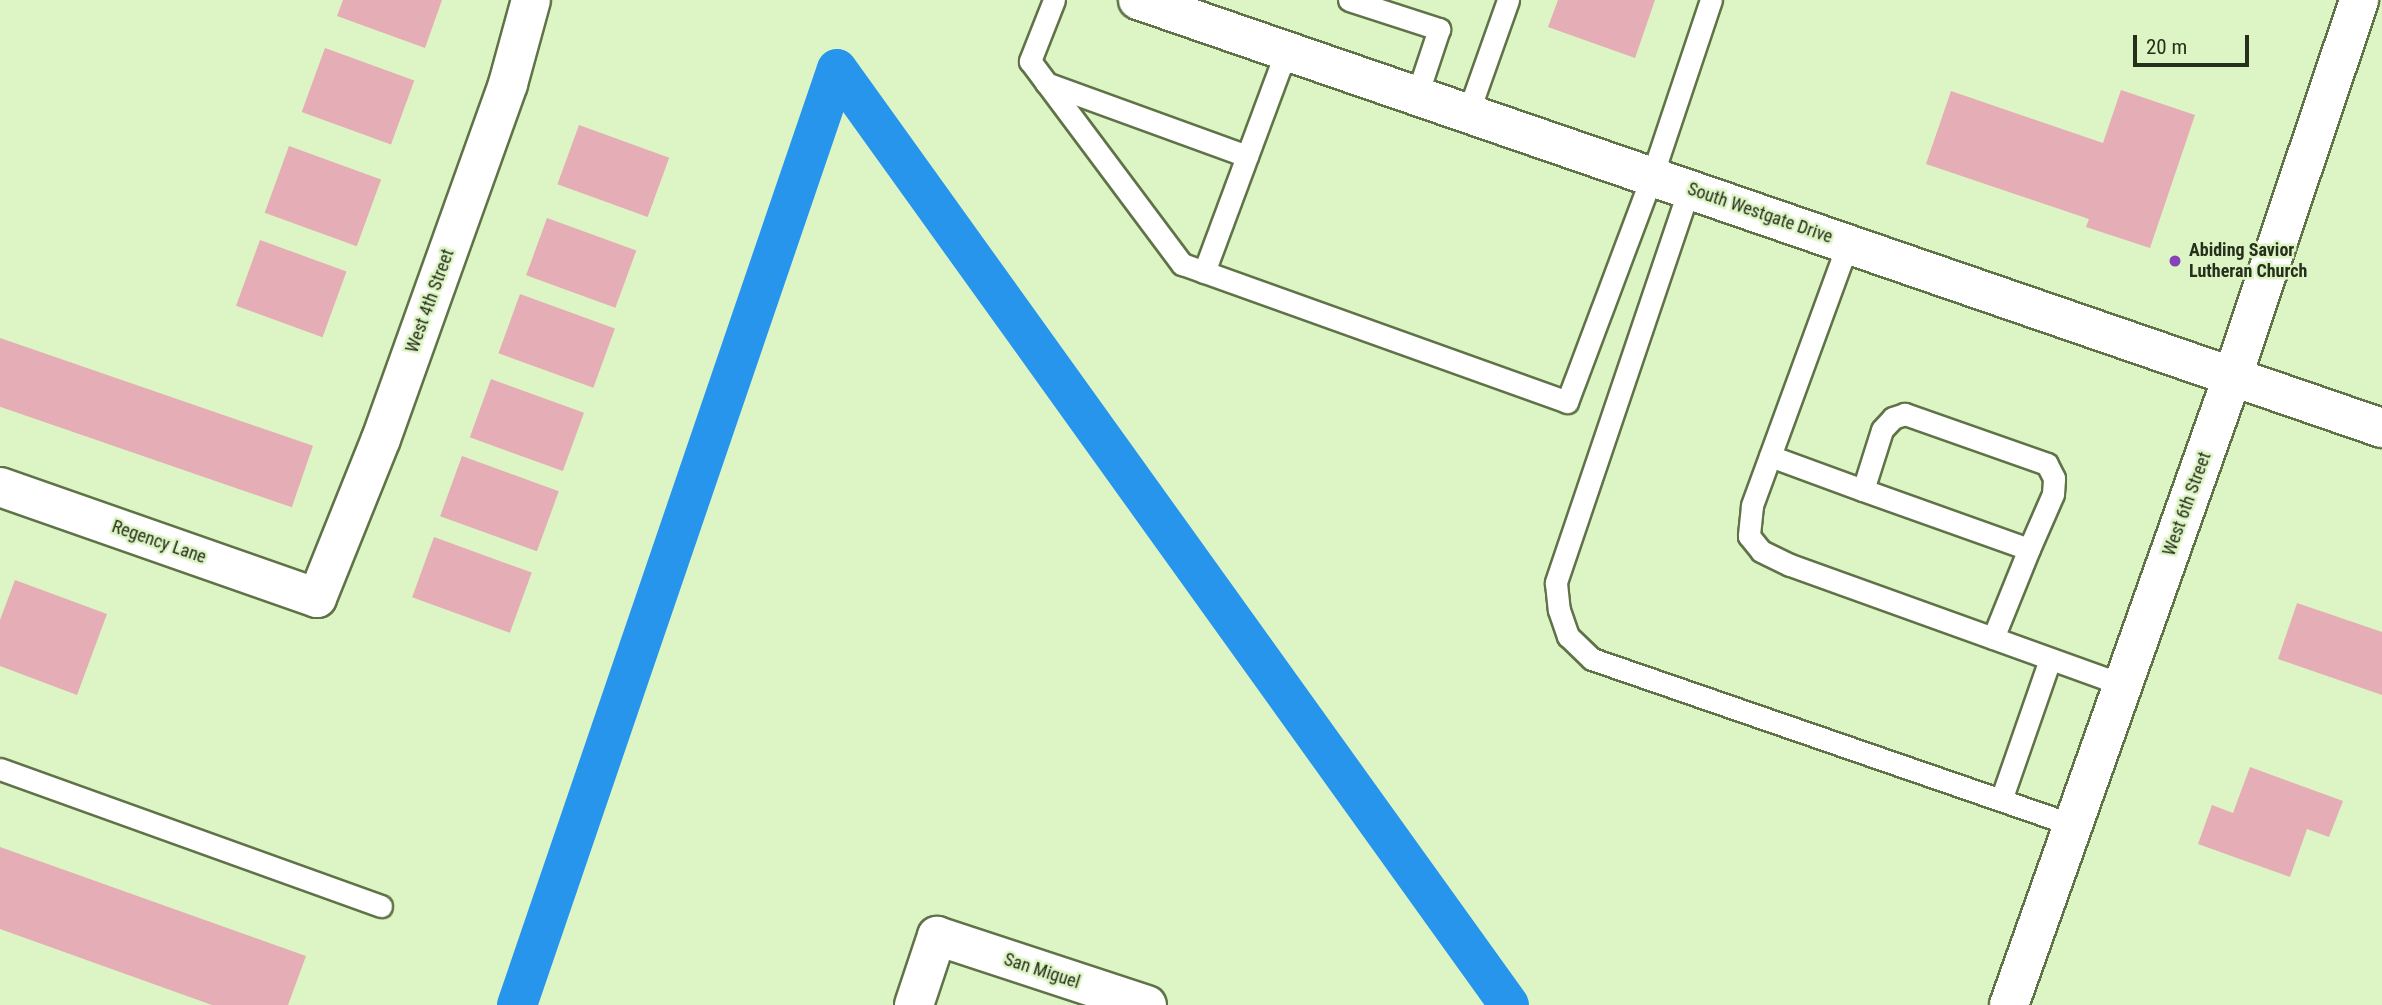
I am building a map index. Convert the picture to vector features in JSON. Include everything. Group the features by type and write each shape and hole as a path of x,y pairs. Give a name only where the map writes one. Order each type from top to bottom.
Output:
{"street":[{"name":"West 4th Street","path":"317,598 405,373 508,84 531,0"},
{"name":"South Westgate Drive","path":"1138,0 1193,9 1286,51 2382,428"},
{"name":"West 6th Street","path":"2009,1005 2232,375 2359,0"},
{"name":"Regency Lane","path":"0,487 317,598"},
{"name":"San Miguel","path":"914,1005 937,936 1147,1005"}],"lane":[{"path":"1054,0 1030,61 1182,264 1567,402 1652,176 1712,0"},
{"path":"1349,0 1438,29 1417,95"},
{"path":"1468,113 1508,0"},
{"path":"1204,272 1286,51"},
{"path":"1046,83 1247,156"},
{"path":"1689,189 1556,583 1559,610 1568,636 1592,659 2073,825"},
{"path":"1848,243 1752,506 1749,537 1761,551 1790,565 2123,685"},
{"path":"1863,490 1882,430 1893,418 1905,414 2047,464 2054,478 2053,494 1993,638"},
{"path":"1770,456 2029,549"},
{"path":"2001,800 2050,659"},
{"path":"0,769 381,906"}],"building":[{"path":"343,0 442,0 425,48 337,16"},
{"path":"1558,0 1655,0 1635,58 1548,27"},
{"path":"325,48 414,80 391,144 302,112"},
{"path":"2121,90 2195,115 2150,248 2086,227 2089,219 1926,164 1951,91 2103,143"},
{"path":"579,125 669,158 648,217 557,184"},
{"path":"289,146 381,180 357,246 265,213"},
{"path":"547,218 636,250 615,308 526,275"},
{"path":"260,240 346,271 323,337 236,306"},
{"path":"520,294 615,329 593,388 498,353"},
{"path":"0,338 313,446 292,507 0,407"},
{"path":"491,379 584,413 563,471 470,437"},
{"path":"462,456 559,491 537,551 440,516"},
{"path":"434,537 532,573 510,633 412,597"},
{"path":"15,580 107,614 77,695 0,666 0,620"},
{"path":"2297,603 2382,632 2382,695 2278,659"},
{"path":"2250,767 2343,801 2329,837 2307,829 2290,877 2198,844 2212,805 2233,813"},
{"path":"0,847 306,956 288,1005 212,1005 0,929"}],"waterway":[{"path":"517,1005 837,69 1509,1005"}],"place":[{"name":"Abiding Savior Lutheran Church","path":"2175,261"}]}
